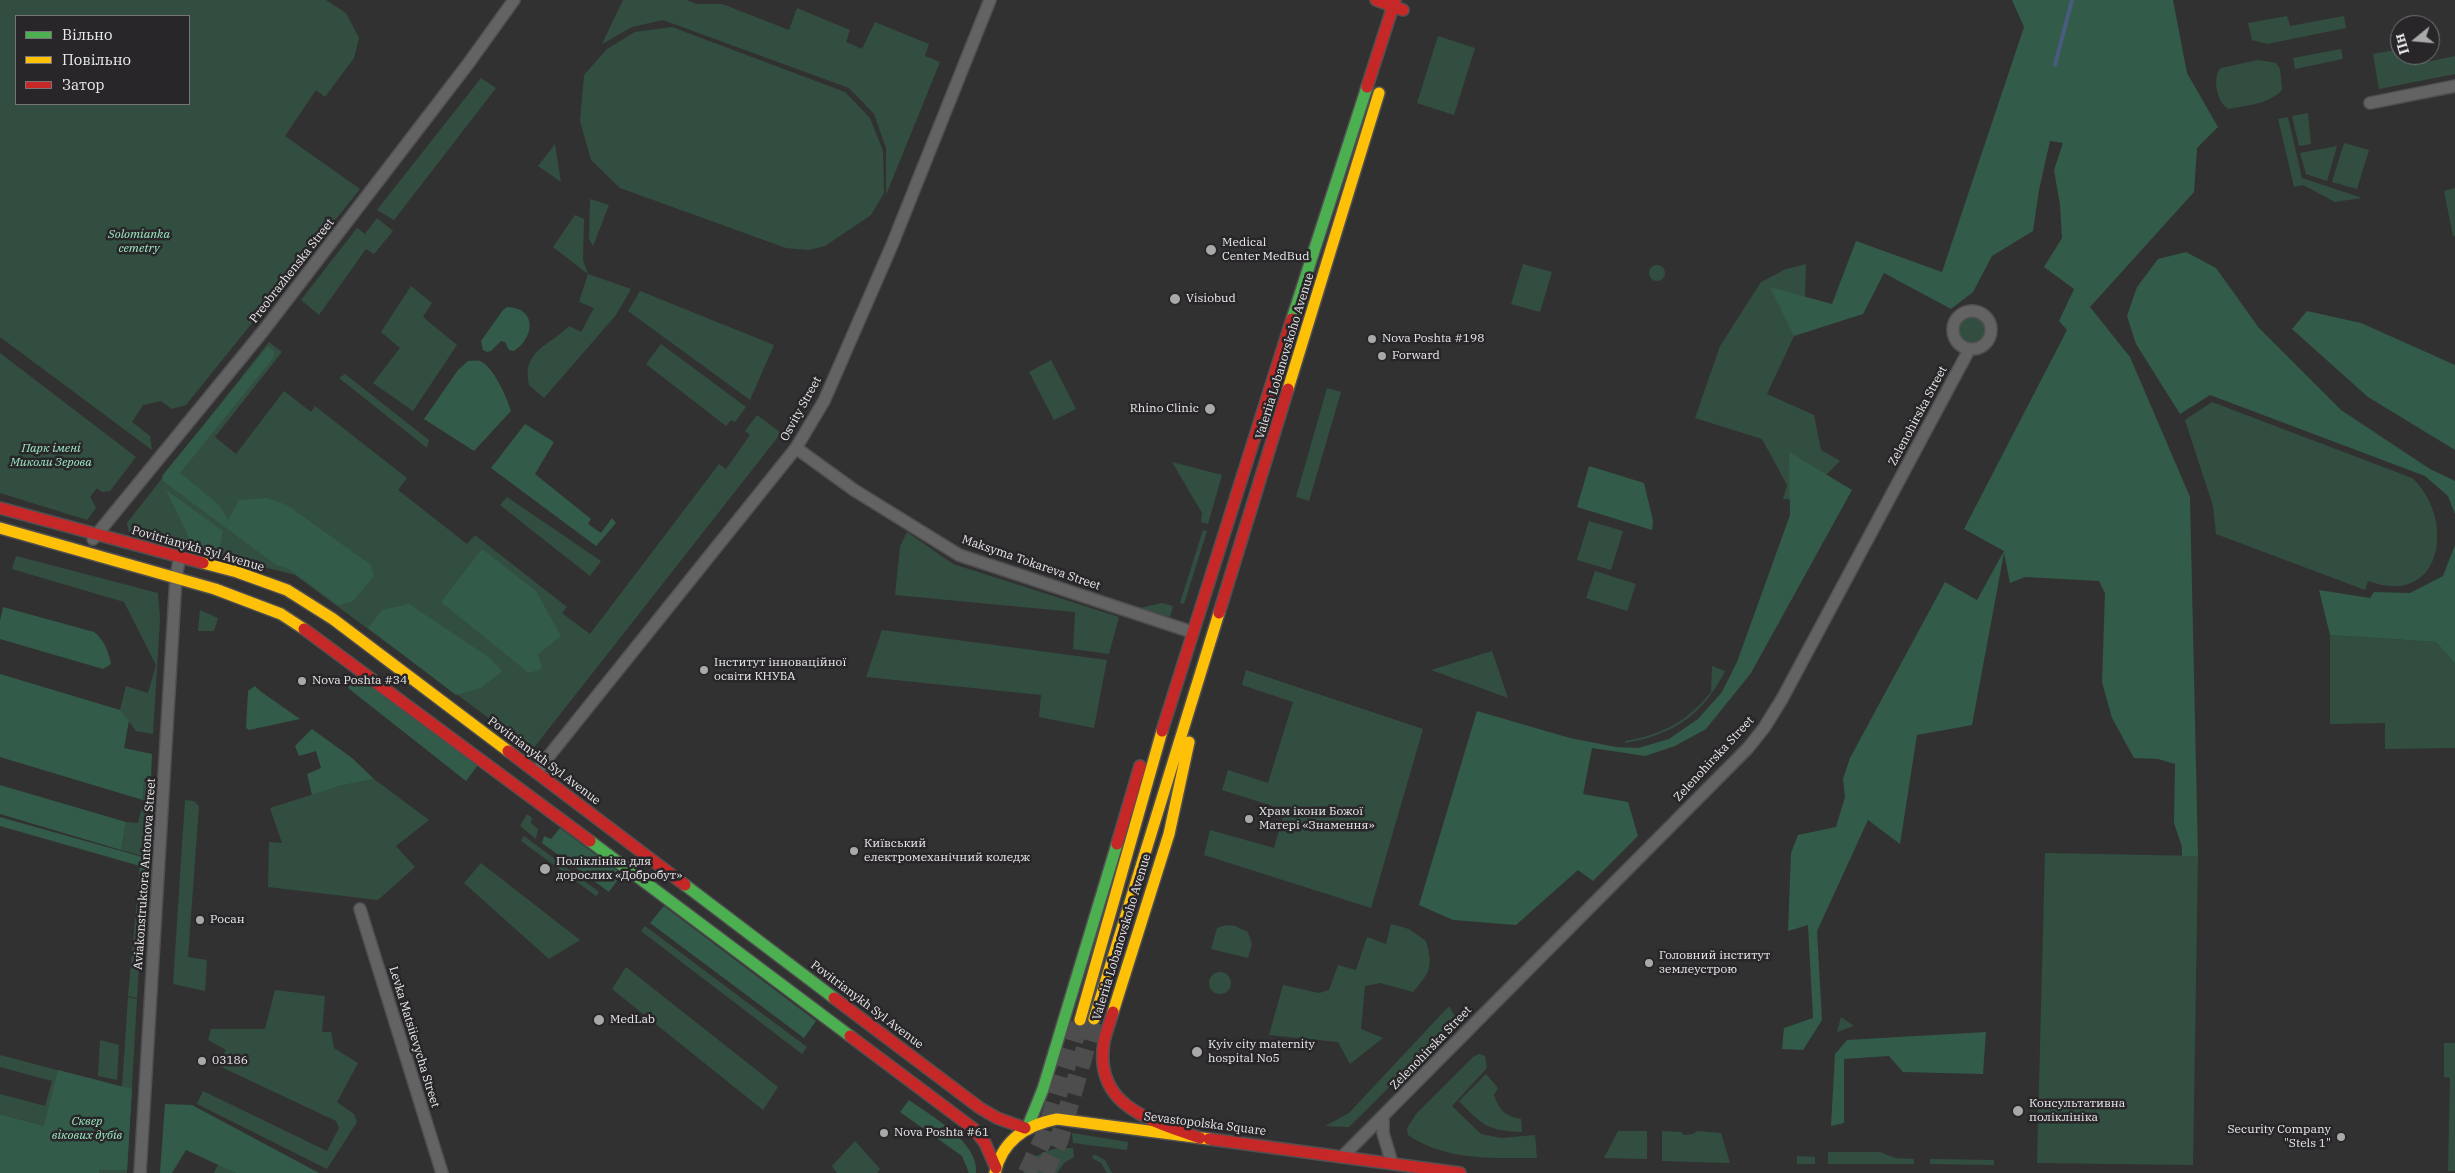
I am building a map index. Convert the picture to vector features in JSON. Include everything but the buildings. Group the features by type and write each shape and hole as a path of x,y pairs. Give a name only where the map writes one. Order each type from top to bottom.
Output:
{"main road":[{"path":"1376,0 1399,4 1390,53"},
{"name":"Valeriia Lobanovskoho Avenue","path":"1080,1020 1176,682 1399,4"},
{"name":"Valeriia Lobanovskoho Avenue","path":"1094,1019 1194,689 1298,363 1382,82"},
{"name":"Povitrianykh Syl Avenue","path":"0,508 94,535 237,572 288,590 334,619 980,1108 997,1118 1027,1127"},
{"path":"0,528 89,555 176,577 267,607 281,614 321,640 974,1129 985,1143 995,1171"},
{"name":"Valeriia Lobanovskoho Avenue","path":"1027,1127 1043,1089 1148,741 1176,682"},
{"name":"Valeriia Lobanovskoho Avenue","path":"1194,689 1188,754 1169,834 1104,1042 1102,1059 1105,1077 1111,1093 1122,1104 1140,1115 1200,1138"},
{"name":"Sevastopolska Square","path":"1027,1127 1057,1119 1342,1156 1436,1172 1460,1173"},
{"path":"995,1171 1008,1144 1027,1127"}],"street":[{"name":"Preobrazhenska Street","path":"89,555 94,535 264,330 468,64 514,0"},
{"name":"Osvity Street","path":"536,772 796,448 824,402 892,245 990,0"},
{"path":"2370,103 2455,86"},
{"name":"Zelenohirska Street","path":"1342,1156 1748,748 1764,728 1782,699 1968,350"},
{"name":"Maksyma Tokareva Street","path":"796,448 854,490 959,555 1192,632"},
{"name":"Aviakonstruktora Antonova Street","path":"140,1173 176,577 180,556"},
{"name":"Levka Matsiievycha Street","path":"360,909 442,1173"},
{"path":"1383,1116 1383,1133 1392,1163"}],"green space":[{"name":"Solomianka cemetry","path":"0,0 326,0 346,13 359,38 354,58 325,97 316,90 285,136 360,189 186,405 172,409 161,401 143,405 132,422 150,436 152,450 0,337"},
{"path":"623,0 687,0 696,4 722,4 789,30 797,8 850,30 846,42 862,49 875,22 929,44 925,56 940,62 886,195 886,148 874,114 849,88 663,20 632,27 602,44"},
{"path":"2012,0 2173,0 2187,73 2218,127 2197,148 2194,192 2090,307 2130,357 2190,497 2198,856 2182,856 2182,847 2174,823 2175,764 2158,759 2134,758 2112,718 2102,682 2105,593 2099,581 2025,577 2010,583 2004,553 1972,725 1917,735 1900,844 1868,820 1817,931 1822,1020 1803,1050 1782,1049 1784,1028 1813,1018 1808,925 1788,931 1791,853 1798,835 1836,827 1845,797 1843,779 1850,758 1945,582 1977,600 2004,551 1964,529 2067,330 2059,321 2074,289 2044,267 2062,238 2060,205 2054,170 2063,143 2050,141 2039,190 2033,231 1992,256 1973,292 1951,309 1884,273 1863,314 1794,336 1770,287 1832,304 1856,241 1942,272 2024,27"},
{"path":"2287,16 2290,26 2344,16 2346,28 2267,44 2252,40 2248,23"},
{"path":"672,27 845,92 870,118 883,151 884,193 871,215 825,246 809,250 786,248 620,188 591,160 580,121 584,75 607,49 635,32"},
{"path":"1438,36 1475,48 1454,115 1417,103"},
{"path":"2341,49 2343,59 2295,69 2293,58"},
{"path":"2390,51 2390,65 2440,65 2440,59 2455,56 2455,74 2379,89 2373,54"},
{"path":"2258,60 2276,63 2280,69 2282,90 2265,101 2229,109 2219,97 2216,84 2218,72 2221,68"},
{"path":"481,78 496,88 394,220 377,210"},
{"path":"2308,113 2311,144 2299,146 2292,116"},
{"path":"2288,117 2302,178 2362,198 2335,202 2303,185 2294,187 2278,119"},
{"path":"2344,143 2369,150 2357,189 2332,182"},
{"path":"555,144 561,182 538,166"},
{"path":"2337,146 2327,181 2306,174 2300,153"},
{"path":"2455,188 2455,236 2453,236 2444,191"},
{"path":"590,199 609,205 593,246 589,239"},
{"path":"575,215 584,219 583,260 588,274 553,247"},
{"path":"377,218 393,231 374,254 366,249 319,315 301,300 357,228 365,234"},
{"path":"2186,252 2216,268 2259,328 2341,410 2430,469 2455,481 2455,514 2448,496 2425,476 2210,395 2180,414 2136,344 2127,316 2137,287 2158,259"},
{"path":"1523,264 1552,272 1540,312 1511,304"},
{"path":"1806,264 1805,297 1794,336 1767,394 1814,415 1821,450 1840,461 1801,500 1783,499 1787,485 1762,439 1695,418 1720,346 1761,282 1786,269"},
{"path":"1654,265 1660,265 1665,270 1663,279 1654,281 1649,276 1649,270"},
{"path":"588,274 631,289 616,315 544,398 529,385 529,364 538,350 569,326 581,332 594,308 579,302"},
{"path":"411,286 432,303 423,317 457,345 413,411 373,383 400,348 381,332"},
{"path":"640,291 774,345 750,400 628,311"},
{"path":"507,307 524,312 528,318 530,324 526,339 514,351 509,350 505,342 501,341 491,351 483,350 481,341"},
{"path":"2307,311 2361,323 2455,365 2455,450 2368,397 2292,329"},
{"path":"1972,314 1983,319 1988,330 1983,341 1972,346 1961,341 1956,330 1961,319"},
{"path":"269,342 282,352 215,437 236,454 284,391 311,412 315,406 407,478 398,490 467,544 475,535 567,607 562,613 590,634 719,464 726,469 750,435 745,431 757,415 781,433 532,750 295,575 129,533 127,523"},
{"path":"661,344 746,407 735,422 731,420 726,426 646,364"},
{"path":"268,346 274,351 274,357 180,473 219,505 228,520 239,500 267,498 287,505 371,565 374,576 352,602 338,605 287,568 276,565 163,481 162,476"},
{"name":"Парк імені Миколи Зерова","path":"0,353 136,457 110,491 102,492 97,488 90,497 96,508 87,520 0,493"},
{"path":"1051,360 1076,409 1054,420 1029,372"},
{"path":"468,361 480,361 485,364 495,376 511,411 474,451 424,419 458,370"},
{"path":"345,374 429,440 427,448 339,378"},
{"path":"1327,388 1341,392 1309,501 1296,497"},
{"path":"2212,402 2412,478 2426,494 2434,514 2437,535 2435,554 2427,571 2413,582 2394,586 2368,581 2365,590 2216,534 2213,506 2185,420"},
{"path":"525,424 554,442 535,474 591,519 588,524 601,533 612,518 616,523 596,546 491,468"},
{"path":"1789,452 1852,490 1751,673 1706,729 1675,746 1645,756 1592,748 1583,794 1628,802 1638,836 1593,881 1578,870 1516,925 1453,920 1419,905 1477,711 1570,738 1616,747 1638,748 1669,739 1698,719 1722,692 1737,662 1790,515"},
{"path":"1172,462 1222,475 1208,524 1201,522 1202,513"},
{"path":"1589,466 1644,483 1653,521 1652,530 1577,507"},
{"path":"166,490 223,531 218,555 195,550"},
{"path":"507,497 601,561 590,576 500,505"},
{"path":"1589,521 1623,531 1611,570 1577,560"},
{"path":"1203,530 1207,531 1184,604 1180,603"},
{"path":"907,532 953,564 1119,617 1109,654 1073,649 1075,612 895,595 900,547"},
{"path":"2455,545 2455,664 2436,642 2330,635 2319,590 2370,598 2374,592 2410,593 2443,576"},
{"path":"482,549 536,591 561,636 538,654 542,669 529,673 441,602"},
{"path":"16,556 158,593 160,619 153,734 136,731 120,710 126,686 148,693 156,665 124,602 12,569"},
{"path":"1595,571 1636,584 1627,611 1586,598"},
{"path":"1162,603 1173,606 1170,617 1140,608"},
{"path":"409,604 490,658 502,671 481,688 456,695 368,628 382,610"},
{"path":"3,607 94,632 106,646 111,664 103,669 0,639 0,621"},
{"path":"200,610 218,618 214,631 198,631"},
{"path":"882,630 1107,660 1094,728 1039,717 1041,695 866,677"},
{"path":"2330,635 2436,642 2455,664 2455,748 2385,749 2385,723 2330,724"},
{"path":"1492,651 1508,698 1431,670"},
{"path":"1712,666 1725,671 1707,700 1696,711 1685,720 1658,735 1625,743 1625,741 1662,731 1693,711 1711,692"},
{"path":"1246,670 1423,729 1371,908 1204,855 1210,830 1274,848 1285,810 1222,790 1228,770 1268,783 1293,702 1242,685"},
{"path":"0,674 120,710 129,721 124,748 152,754 151,780 144,779 143,800 0,757"},
{"path":"357,674 478,765 466,781 348,688"},
{"path":"255,686 300,719 249,730 246,728 248,691"},
{"path":"312,729 352,758 374,779 339,786 312,795 307,774 321,768 316,751 299,756 295,746"},
{"path":"144,778 151,780 146,857 121,850 126,822 138,823 143,803"},
{"path":"374,779 429,820 396,846 415,867 378,900 268,887 269,842 282,843 270,808 339,786"},
{"path":"0,785 126,822 121,850 0,814"},
{"path":"185,800 194,801 199,806 188,957 207,960 205,991 173,984"},
{"path":"527,814 532,818 531,823 538,829 536,839 520,826"},
{"path":"0,817 146,858 145,873 139,875 140,866 0,826"},
{"path":"560,828 622,874 609,892 542,843 544,836 551,839"},
{"path":"524,836 599,892 596,896 521,841"},
{"path":"2045,853 2198,856 2193,1165 2037,1163"},
{"path":"481,863 580,940 549,959 464,883"},
{"path":"145,874 137,998 128,996 139,877"},
{"path":"664,906 816,1021 804,1038 650,923"},
{"path":"1391,924 1409,929 1426,941 1430,963 1424,979 1413,992 1380,983 1365,986 1361,1029 1383,1038 1350,1064 1338,1042 1269,1035 1283,985 1319,993 1329,990 1338,965 1356,970 1367,937 1386,944"},
{"path":"1226,925 1235,926 1248,932 1252,944 1248,958 1211,949 1217,928"},
{"path":"645,926 807,1047 802,1054 641,931"},
{"path":"626,967 778,1087 763,1110 612,989"},
{"path":"1220,972 1228,975 1231,983 1228,991 1220,994 1212,991 1209,983 1212,975"},
{"path":"275,990 325,996 322,1032 331,1032 334,1048 358,1063 337,1102 354,1114 357,1122 327,1169 197,1104 203,1091 327,1151 339,1128 336,1121 217,1065 226,1050 208,1040 211,1029 265,1029"},
{"name":"Сквер вікових дубів","path":"128,997 137,999 127,1173 45,1173 44,1126 0,1114 0,1094 45,1106 52,1081 0,1067 0,1055 122,1087"},
{"path":"1449,1006 1457,1020 1349,1127 1325,1126 1349,1113"},
{"path":"1841,1017 1854,1026 1837,1032"},
{"path":"1986,1032 1983,1074 1903,1072 1889,1056 1844,1059 1844,1123 1831,1126 1835,1054 1847,1040"},
{"path":"100,1040 119,1045 117,1080 98,1076"},
{"path":"2444,1043 2455,1043 2455,1171 2448,1171 2450,1078 2444,1077"},
{"path":"1479,1054 1485,1056 1487,1068 1452,1106 1481,1134 1501,1138 1535,1135 1537,1158 1487,1158 1454,1154 1438,1150 1408,1135 1407,1128 1417,1113 1473,1057"},
{"name":"Сквер вікових дубів","path":"58,1070 132,1089 127,1170 99,1170 99,1173 0,1173 0,1114 44,1126"},
{"path":"1486,1074 1498,1088 1494,1095 1498,1105 1511,1117 1521,1119 1522,1132 1501,1130 1486,1125 1459,1101"},
{"path":"909,1100 941,1122 962,1140 975,1162 976,1173 969,1173 962,1156 900,1112"},
{"path":"165,1104 192,1105 319,1173 236,1173 186,1150 172,1173 160,1173"},
{"path":"1618,1131 1647,1131 1647,1159 1604,1158"},
{"path":"1662,1131 1681,1132 1684,1135 1693,1134 1697,1131 1721,1133 1730,1163 1662,1161"},
{"path":"1072,1133 1128,1142 1127,1150 1073,1143"},
{"path":"855,1141 880,1169 877,1173 837,1173 832,1166"},
{"path":"1059,1148 1073,1148 1074,1157 1064,1163 1057,1173 1023,1173 1029,1163 1037,1156"},
{"path":"1828,1152 1880,1152 1895,1158 1914,1159 1914,1164 1828,1164"},
{"path":"1094,1154 1105,1160 1112,1173 1107,1173 1101,1163 1092,1158"},
{"path":"1797,1156 1815,1157 1815,1164 1797,1164"},
{"path":"1930,1159 1994,1160 1994,1165 1930,1164"},
{"path":"218,1164 236,1173 214,1173"}],"waterway":[{"path":"2055,65 2072,0"}],"tunnel":[{"path":"1044,1173 1059,1140 1094,1019"},
{"path":"1027,1173 1046,1133 1080,1020"}],"traffic: fast":[{"path":"1292,319 1367,87"},
{"path":"590,841 850,1036"},
{"path":"1028,1126 1043,1089 1117,844"},
{"path":"685,885 834,998"}],"traffic: slow":[{"path":"1288,389 1379,93"},
{"path":"0,528 215,589 281,614 304,629"},
{"path":"203,563 237,572 287,590 333,619 508,751"},
{"path":"1094,1019 1219,613"},
{"path":"1080,1020 1162,731"},
{"path":"1113,1012 1169,834 1189,742"},
{"path":"995,1173 1003,1152 1017,1136 1035,1125 1057,1119 1209,1139"}],"traffic: jam":[{"path":"1376,0 1403,10"},
{"path":"1367,87 1395,0"},
{"path":"1162,731 1292,319"},
{"path":"1219,613 1288,389"},
{"path":"0,508 203,563"},
{"path":"304,629 590,841"},
{"path":"508,751 685,885"},
{"path":"1117,844 1140,766"},
{"path":"834,998 980,1108 997,1118 1025,1128"},
{"path":"1113,1012 1104,1042 1103,1064 1108,1082 1117,1096 1130,1108 1146,1117 1200,1138"},
{"path":"850,1036 974,1129 985,1143 996,1168"},
{"path":"1209,1139 1460,1173"}],"place":[{"name":"Medical Center MedBud","path":"1211,250"},
{"name":"Visiobud","path":"1175,299"},
{"name":"Nova Poshta #198","path":"1372,339"},
{"name":"Forward","path":"1382,356"},
{"name":"Rhino Clinic","path":"1210,409"},
{"name":"Інститут інноваційної освіти КНУБА","path":"704,670"},
{"name":"Nova Poshta #34","path":"302,681"},
{"name":"Храм ікони Божої Матері «Знамення»","path":"1249,819"},
{"name":"Київський електромеханічний коледж","path":"854,851"},
{"name":"Поліклініка для дорослих «Добробут»","path":"545,869"},
{"name":"Росан","path":"200,920"},
{"name":"Головний інститут землеустрою","path":"1649,963"},
{"name":"MedLab","path":"599,1020"},
{"name":"Kyiv city maternity hospital No5","path":"1197,1052"},
{"name":"03186","path":"202,1061"},
{"name":"Консультативна поліклініка","path":"2018,1111"},
{"name":"Nova Poshta #61","path":"884,1133"},
{"name":"Security Company \"Stels 1\"","path":"2341,1137"}]}
